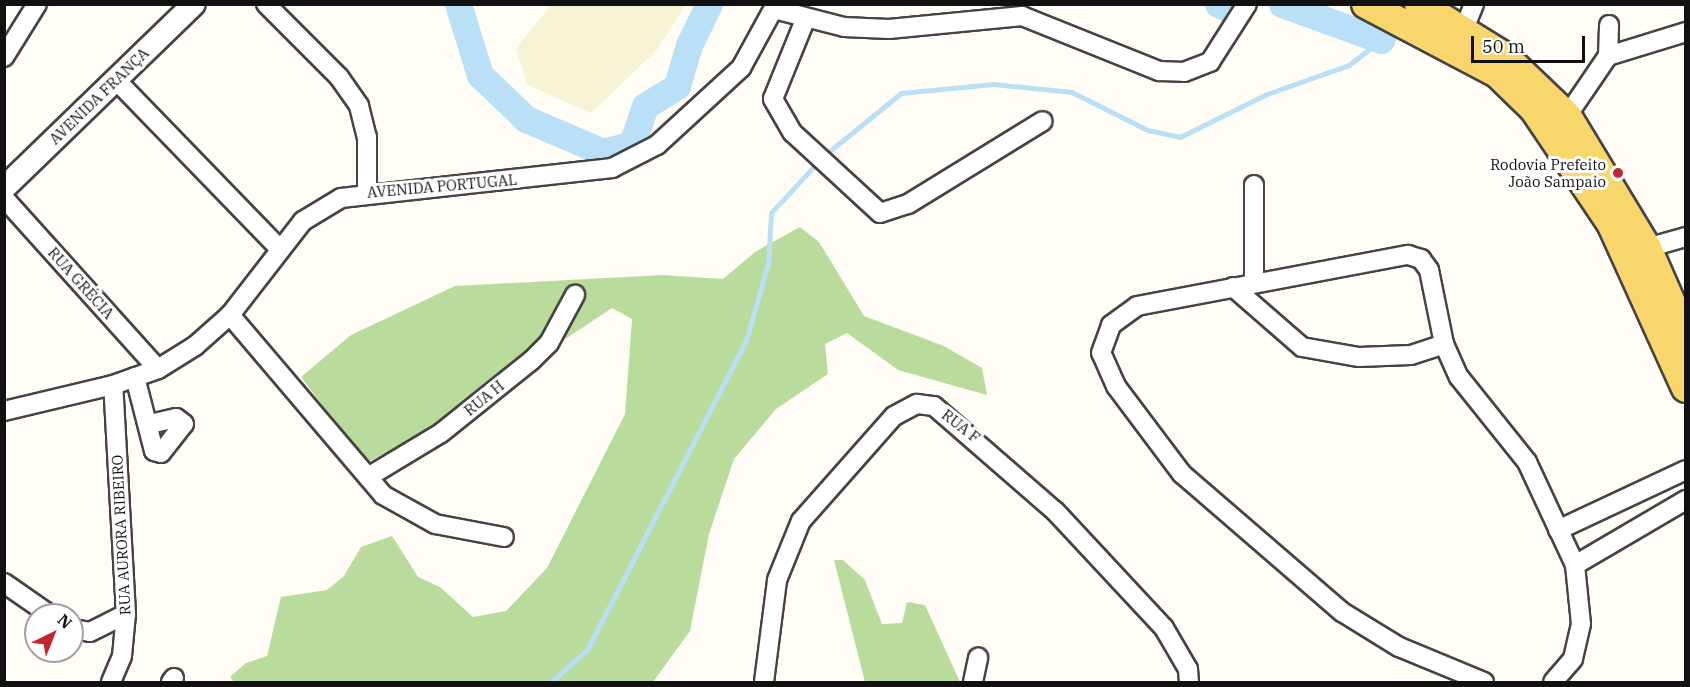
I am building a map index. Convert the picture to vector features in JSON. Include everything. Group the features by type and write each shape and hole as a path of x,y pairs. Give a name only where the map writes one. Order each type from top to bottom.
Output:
{"main road":[{"path":"1366,4 1458,25 1497,73 1556,136 1611,223 1686,388"},
{"path":"1419,4 1458,25 1513,64 1567,116 1647,248 1686,337"}],"street":[{"path":"4,57 38,4"},
{"name":"AVENIDA FRANÇA","path":"4,188 194,4"},
{"path":"266,4 339,77 359,106 367,137 367,191"},
{"path":"775,7 805,20 889,29 1022,16 1159,71 1184,72 1210,62 1244,12"},
{"name":"AVENIDA PORTUGAL","path":"4,411 113,385 158,369 230,315 278,247 303,221 341,198 367,191 612,168 657,145 711,101 741,68 775,7"},
{"path":"805,20 773,99 809,151 871,208 892,212 1043,121"},
{"path":"1567,116 1608,56 1609,25"},
{"path":"1608,56 1686,32"},
{"path":"116,80 278,247"},
{"path":"1254,185 1254,283"},
{"name":"RUA GRÉCIA","path":"4,198 158,369"},
{"path":"1647,248 1686,237"},
{"path":"1484,682 1399,647 1342,612 1182,474 1116,386 1101,353 1111,325 1137,306 1408,255 1421,259 1429,270 1444,344 1460,377 1527,462 1575,565 1581,624 1573,659 1553,682"},
{"path":"1233,287 1302,346 1359,357 1411,355 1444,344"},
{"name":"RUA H","path":"368,477 416,451 531,361 549,344 575,295"},
{"path":"230,315 368,477 393,502 435,524 504,537"},
{"path":"135,377 148,424"},
{"name":"RUA AURORA RIBEIRO","path":"111,682 122,656 126,614 113,385"},
{"name":"RUA F","path":"764,682 777,580 801,522 894,416 917,405 934,406 1055,511 1164,628 1188,669 1189,682"},
{"path":"1558,530 1686,470"},
{"path":"1575,565 1686,500"},
{"path":"4,583 33,603"},
{"path":"84,631 90,632 126,614"},
{"path":"974,682 978,658"}],"shaded area":[{"path":"551,5 686,5 656,51 591,113 528,85 516,49"}],"green space":[{"path":"800,227 819,242 864,316 944,346 982,368 987,395 898,370 847,333 825,344 828,374 776,409 734,459 709,534 690,631 653,682 234,682 230,677 246,663 267,656 281,597 327,590 344,576 361,547 392,536 418,577 440,587 473,617 506,611 547,568 625,414 632,319 612,308 425,432 366,463 301,377 351,335 455,286 662,275 723,279 755,252"},
{"path":"834,560 843,560 865,580 882,624 902,623 907,602 925,605 960,682 865,682"}],"waterway":[{"path":"458,4 480,75 526,119 603,152 632,144 645,106 677,86 689,45 709,4"},
{"path":"1218,4 1229,9 1236,4"},
{"path":"1282,4 1381,40 1394,4"},
{"path":"825,155 901,93 994,84 1072,92 1148,130 1180,137 1267,94 1349,65 1381,40"},
{"path":"551,682 587,650 746,341 768,264 771,213 819,161"}],"place":[{"name":"Rodovia Prefeito João Sampaio","path":"1618,173"}]}
